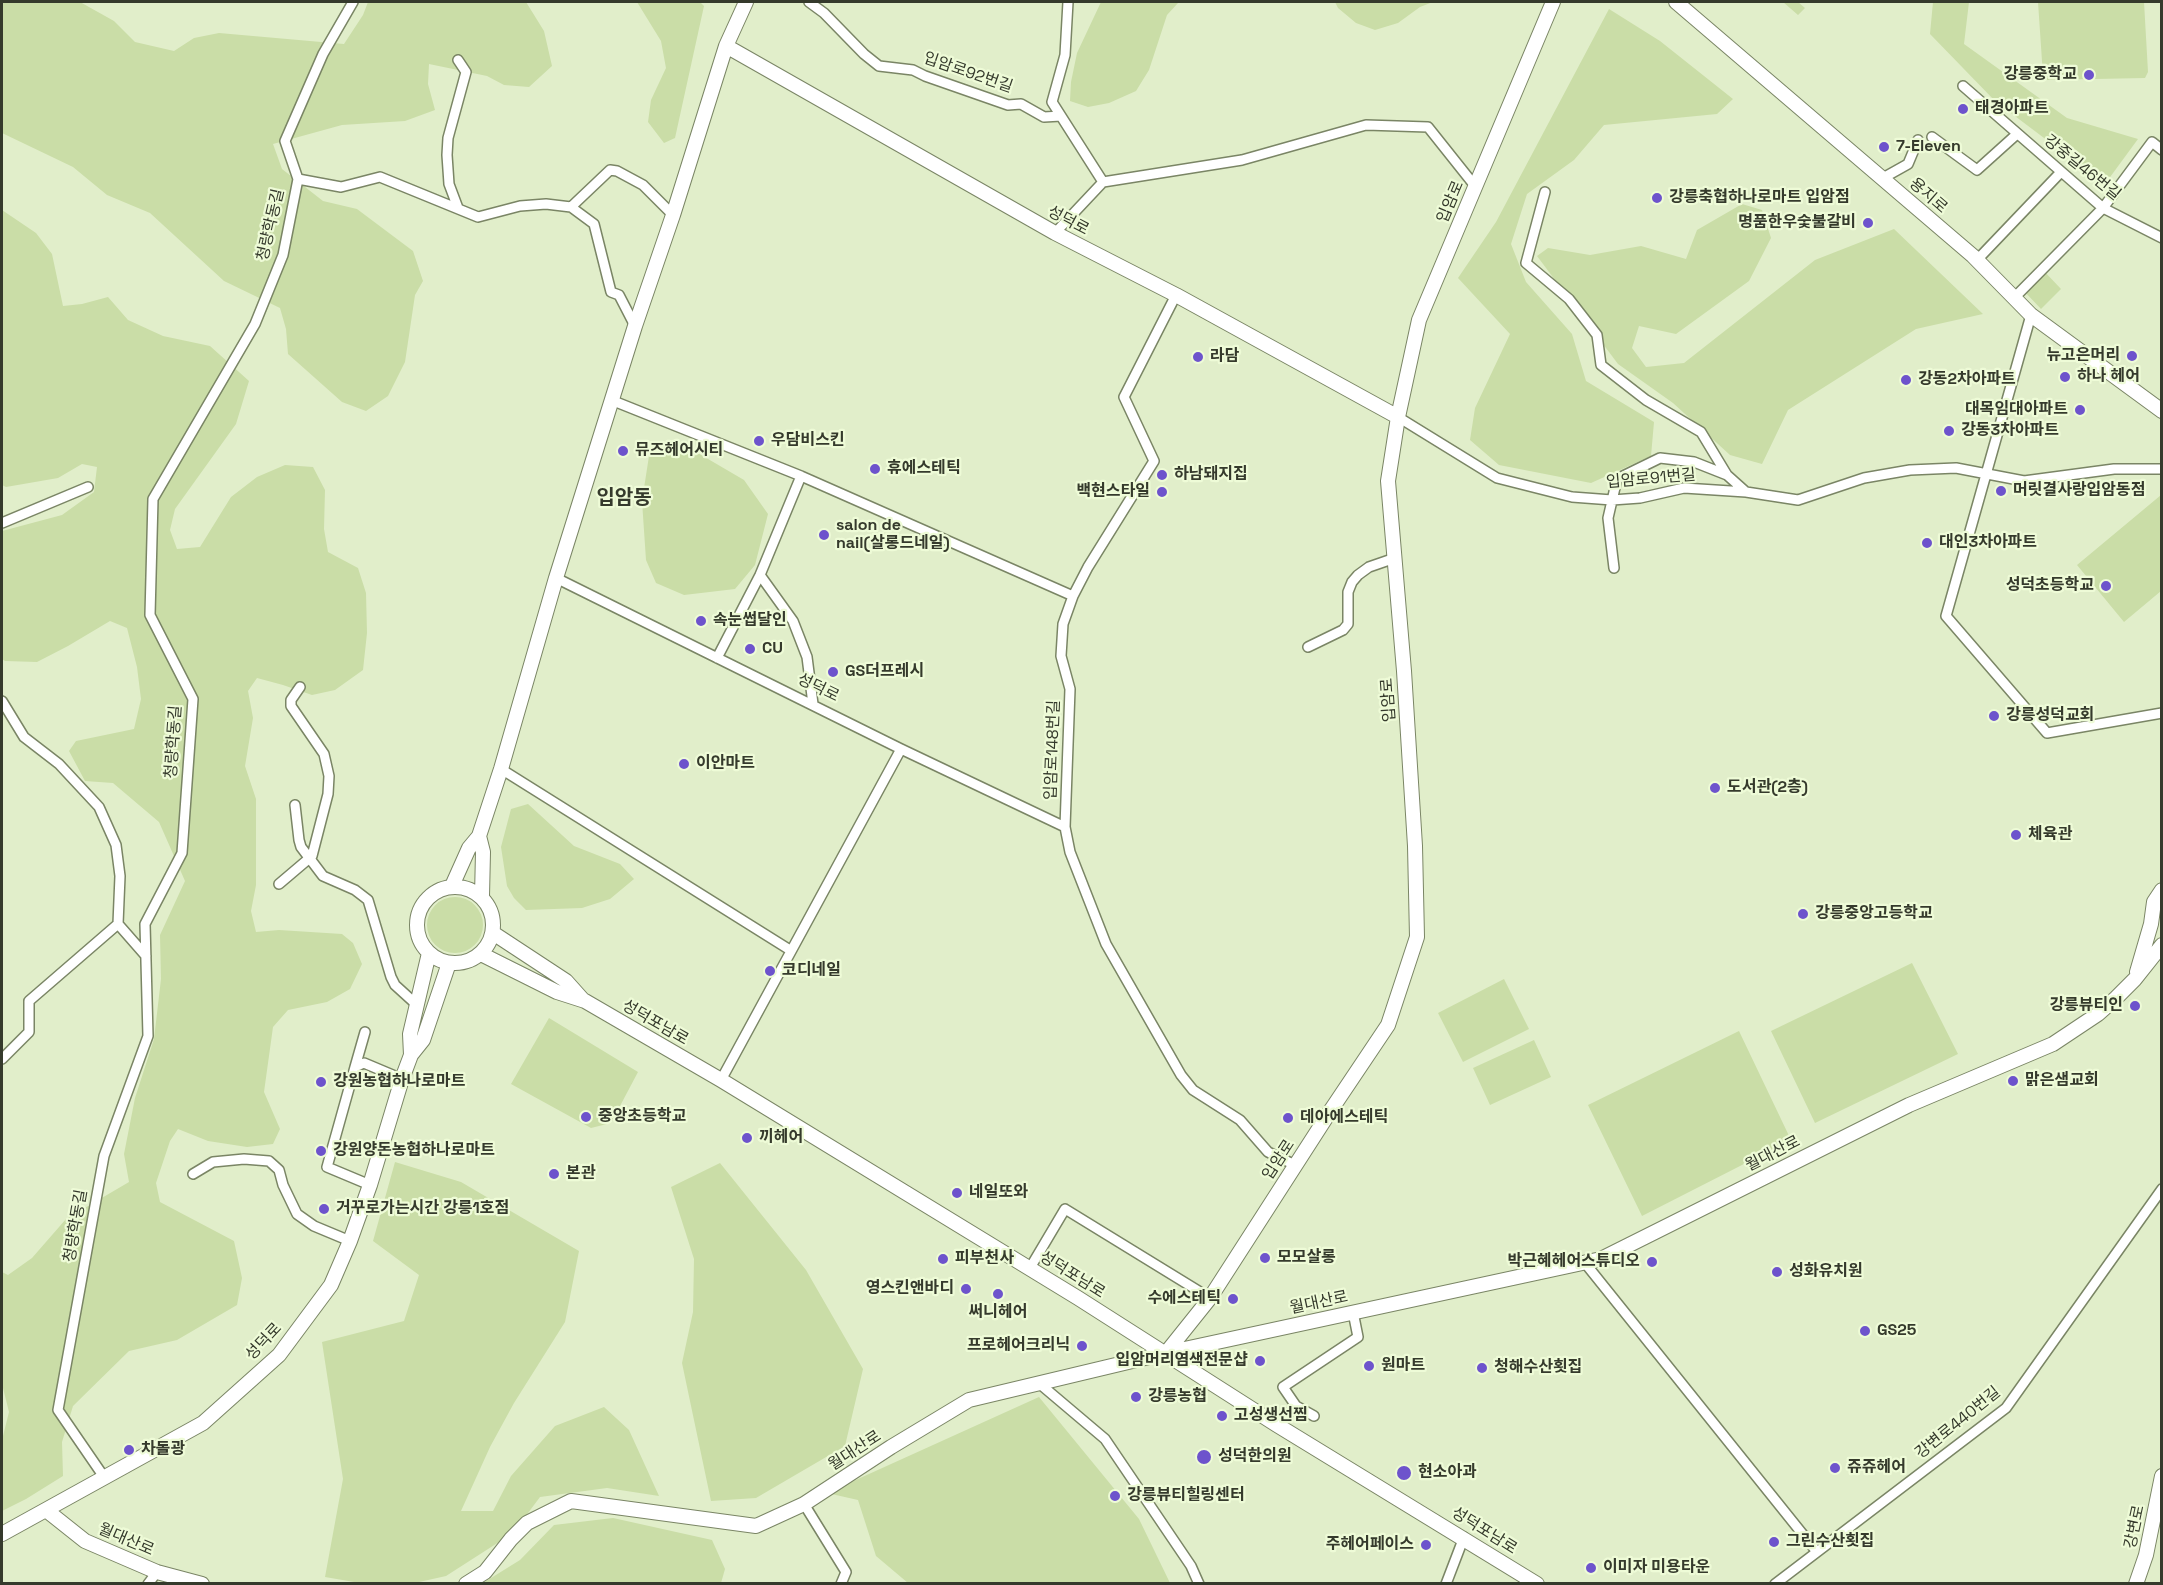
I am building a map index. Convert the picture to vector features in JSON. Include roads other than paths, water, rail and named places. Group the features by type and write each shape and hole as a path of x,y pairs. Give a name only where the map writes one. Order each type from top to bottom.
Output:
{"street":[{"name":"청량학동길","path":"104,1477 58,1410 104,1156 148,1036 145,924 182,853 193,699 150,615 153,500 255,324 283,255 298,179 285,141 323,54 353,2"},
{"path":"452,886 470,848 479,836 611,400 673,215 726,46 747,2"},
{"name":"입암로92번길","path":"809,2 824,13 879,66 913,70 1008,105 1021,104 1044,117 1061,116"},
{"path":"1068,2 1065,55 1052,102 1103,182"},
{"name":"입암로","path":"1166,1353 1210,1298 1388,1025 1417,937 1415,846 1388,481 1398,417 1419,320 1553,2"},
{"name":"용지로","path":"1676,2 1977,260 2031,315 2162,411"},
{"name":"성덕로","path":"726,46 1055,233 1176,295 1398,417"},
{"path":"458,60 466,72 448,138 447,155 449,184 458,207"},
{"name":"강중길46번길","path":"1963,86 2103,208 2162,238"},
{"path":"1055,233 1103,182 1242,160 1366,125 1428,127 1475,186"},
{"path":"1932,136 1977,170 2017,134"},
{"path":"1883,178 1908,164 1918,141"},
{"path":"2014,298 2103,208 2152,142 2162,150"},
{"path":"571,207 610,170 617,171 644,185 673,215"},
{"path":"1977,260 2061,172"},
{"path":"298,179 341,187 380,177 478,217 520,206 546,204 571,207 594,224 611,292 619,295 635,326"},
{"path":"1545,192 1526,263 1569,299 1597,335 1600,365 1646,400 1701,432 1727,475 1746,492"},
{"name":"입암로148번길","path":"1176,295 1124,397 1154,461 1073,596 1063,624 1061,656 1070,689 1065,827 1070,852 1106,944 1181,1076 1193,1090 1240,1120 1268,1152 1295,1165"},
{"path":"2031,315 1988,475 1946,616 2047,733 2162,713"},
{"path":"611,400 801,476 1073,596"},
{"name":"입암로91번길","path":"1398,417 1497,478 1572,497 1612,500 1640,498 1684,488 1746,492 1798,501 1864,478 1910,470 1956,468 2024,481 2114,469 2162,469"},
{"path":"1614,568 1608,518 1617,479 1660,458 1694,462 1727,475"},
{"path":"717,658 760,575 801,476"},
{"path":"2,523 88,487"},
{"path":"1308,647 1343,630 1348,624 1348,592 1358,575 1369,567 1395,558"},
{"path":"760,575 793,621 807,657 813,704"},
{"name":"성덕로","path":"556,578 901,749 1065,827"},
{"path":"279,884 310,859 314,853 329,776 324,754 291,706 291,700 300,687"},
{"path":"2,701 24,737 59,764 99,807 116,845 120,876 118,924 146,956"},
{"path":"722,1080 790,950 901,749"},
{"path":"501,769 790,950"},
{"path":"295,805 299,840 310,859 323,876 355,890 368,900 394,985 417,1005"},
{"path":"479,836 483,852 482,896"},
{"path":"452,886 468,888 482,896 490,907 494,920 489,945 481,954 466,962 449,963 438,960 429,953 420,941 417,927 419,912 426,899 438,890 452,886"},
{"path":"2135,980 2151,924 2154,902 2162,890"},
{"path":"2,1059 29,1032 29,1001 118,924"},
{"path":"493,933 566,981 585,1001"},
{"name":"월대산로","path":"466,1584 485,1572 527,1522 572,1501 756,1526 804,1504 891,1447 969,1400 1166,1353 1601,1259 1909,1105 2053,1044 2098,1014 2156,960 2162,945"},
{"path":"411,1055 410,1034 429,953"},
{"path":"481,954 557,992 585,1001"},
{"path":"411,1055 423,1040 449,963"},
{"name":"성덕포남로","path":"585,1001 722,1080 1030,1268 1277,1425 1464,1537 1537,1584"},
{"path":"365,1032 327,1167 370,1185"},
{"name":"성덕로","path":"2,1534 203,1423 279,1355 331,1285 370,1185 411,1055"},
{"path":"355,1067 364,1063 402,1079"},
{"path":"193,1174 213,1162 269,1161 279,1170 283,1185 297,1214 314,1226 350,1241"},
{"name":"강변로440번길","path":"1775,1584 2006,1408 2162,1189"},
{"path":"1030,1268 1065,1209 1210,1298"},
{"path":"1585,1263 1817,1552"},
{"path":"1314,1416 1296,1406 1283,1387 1358,1337 1353,1312"},
{"path":"1040,1383 1105,1439 1191,1566 1199,1584"},
{"path":"1277,1425 1296,1406"},
{"name":"강변로","path":"2136,1584 2146,1555 2162,1476"},
{"path":"804,1504 846,1572 841,1584"},
{"name":"월대산로","path":"46,1510 85,1541 157,1572 202,1584"},
{"path":"1446,1584 1464,1537"},
{"path":"148,1584 157,1572"}],"place":[{"name":"강릉중학교","path":"2089,75"},
{"name":"태경아파트","path":"1963,109"},
{"name":"7-Eleven","path":"1884,147"},
{"name":"강릉축협하나로마트 입암점","path":"1657,198"},
{"name":"명품한우숯불갈비","path":"1868,223"},
{"name":"뉴고은머리","path":"2132,356"},
{"name":"라담","path":"1198,357"},
{"name":"하나 헤어","path":"2065,377"},
{"name":"강동2차아파트","path":"1906,380"},
{"name":"대목임대아파트","path":"2080,410"},
{"name":"강동3차아파트","path":"1949,431"},
{"name":"우담비스킨","path":"759,441"},
{"name":"뮤즈헤어시티","path":"623,451"},
{"name":"휴에스테틱","path":"875,469"},
{"name":"하남돼지집","path":"1162,475"},
{"name":"머릿결사랑입암동점","path":"2001,491"},
{"name":"백현스타일","path":"1162,492"},
{"name":"salon de nail(살롱드네일)","path":"824,535"},
{"name":"대인3차아파트","path":"1927,543"},
{"name":"성덕초등학교","path":"2106,586"},
{"name":"속눈썹달인","path":"701,621"},
{"name":"CU","path":"750,649"},
{"name":"GS더프레시","path":"833,672"},
{"name":"강릉성덕교회","path":"1994,716"},
{"name":"이안마트","path":"684,764"},
{"name":"도서관(2층)","path":"1715,788"},
{"name":"체육관","path":"2016,835"},
{"name":"강릉중앙고등학교","path":"1803,914"},
{"name":"코디네일","path":"770,971"},
{"name":"강릉뷰티인","path":"2135,1006"},
{"name":"맑은샘교회","path":"2013,1081"},
{"name":"강원농협하나로마트","path":"321,1082"},
{"name":"중앙초등학교","path":"586,1117"},
{"name":"데아에스테틱","path":"1288,1118"},
{"name":"끼헤어","path":"747,1138"},
{"name":"강원양돈농협하나로마트","path":"321,1151"},
{"name":"본관","path":"554,1174"},
{"name":"네일또와","path":"957,1193"},
{"name":"거꾸로가는시간 강릉1호점","path":"324,1209"},
{"name":"모모살롱","path":"1265,1258"},
{"name":"피부천사","path":"943,1259"},
{"name":"박근혜헤어스튜디오","path":"1652,1262"},
{"name":"성화유치원","path":"1777,1272"},
{"name":"영스킨앤바디","path":"966,1289"},
{"name":"써니헤어","path":"998,1294"},
{"name":"수에스테틱","path":"1233,1299"},
{"name":"GS25","path":"1865,1331"},
{"name":"프로헤어크리닉","path":"1082,1346"},
{"name":"입암머리염색전문샵","path":"1260,1361"},
{"name":"원마트","path":"1369,1366"},
{"name":"청해수산횟집","path":"1482,1368"},
{"name":"강릉농협","path":"1136,1397"},
{"name":"고성생선찜","path":"1222,1416"},
{"name":"차돌광","path":"129,1450"},
{"name":"성덕한의원","path":"1204,1457"},
{"name":"쥬쥬헤어","path":"1835,1468"},
{"name":"현소아과","path":"1404,1473"},
{"name":"강릉뷰티힐링센터","path":"1115,1496"},
{"name":"그린수산횟집","path":"1774,1542"},
{"name":"주헤어페이스","path":"1426,1545"},
{"name":"이미자 미용타운","path":"1591,1568"}],"district":[{"name":"입암동","path":"624,499"}]}
